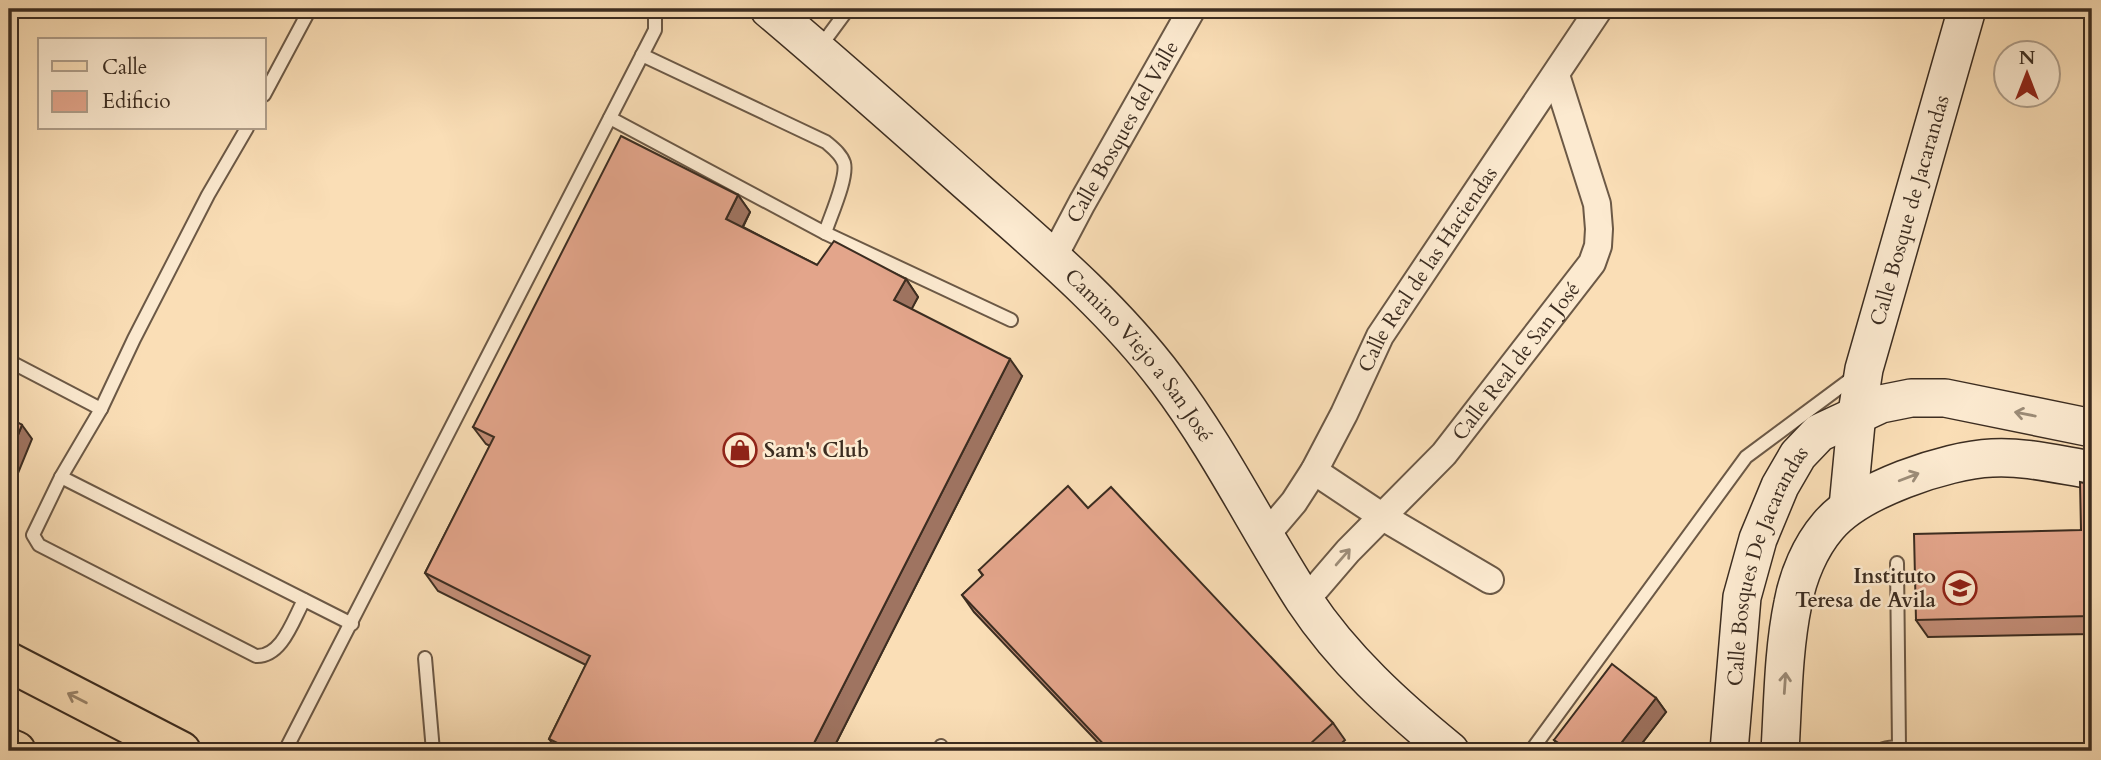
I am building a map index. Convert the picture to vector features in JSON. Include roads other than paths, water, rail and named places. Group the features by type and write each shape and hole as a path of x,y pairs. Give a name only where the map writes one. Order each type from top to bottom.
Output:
{"main road":[{"path":"9,662 181,751"},
{"path":"9,748 16,751"}],"street":[{"name":"Camino Viejo a San José","path":"769,9 1054,258 1118,322 1167,380 1305,601 1343,651 1398,709 1450,751"},
{"name":"Calle Bosques del Valle","path":"1054,258 1082,203 1192,9"},
{"name":"Calle Real de las Haciendas","path":"1266,535 1294,502 1314,471 1380,336 1599,9"},
{"name":"Calle Bosque de Jacarandas","path":"1847,508 1864,369 1967,9"},
{"name":"Calle Real de San José","path":"1305,601 1348,551 1444,454 1592,263 1600,229 1597,204 1556,75"},
{"path":"1857,414 1881,404 1901,400 1945,398 2092,428"},
{"name":"Calle Bosques De Jacarandas","path":"1729,751 1742,597 1758,539 1780,486 1798,455 1819,433 1857,414"},
{"path":"1847,508 1900,480 1948,463 1994,457 2092,470"},
{"path":"1314,471 1383,517 1490,580"},
{"name":"Calle Bosques De Jacarandas","path":"1780,751 1793,603 1804,565 1815,542 1829,524 1847,508"}],"lane":[{"path":"266,91 310,9"},
{"path":"285,751 655,30 653,9"},
{"path":"818,50 848,9"},
{"path":"642,55 826,142 837,151 844,164 844,175 825,233"},
{"path":"610,118 825,233 1011,320"},
{"path":"246,130 178,253 101,409 61,477 33,535 39,545 256,656 270,654 278,648 304,600"},
{"path":"9,360 101,409"},
{"path":"1531,751 1746,457 1864,369"},
{"path":"61,477 352,624"},
{"path":"1879,751 1888,747 1905,749 1897,563"},
{"path":"425,658 433,751"}],"place":[{"name":"Sam's Club","path":"740,450"},
{"name":"Instituto Teresa de Avila","path":"1960,588"}]}
